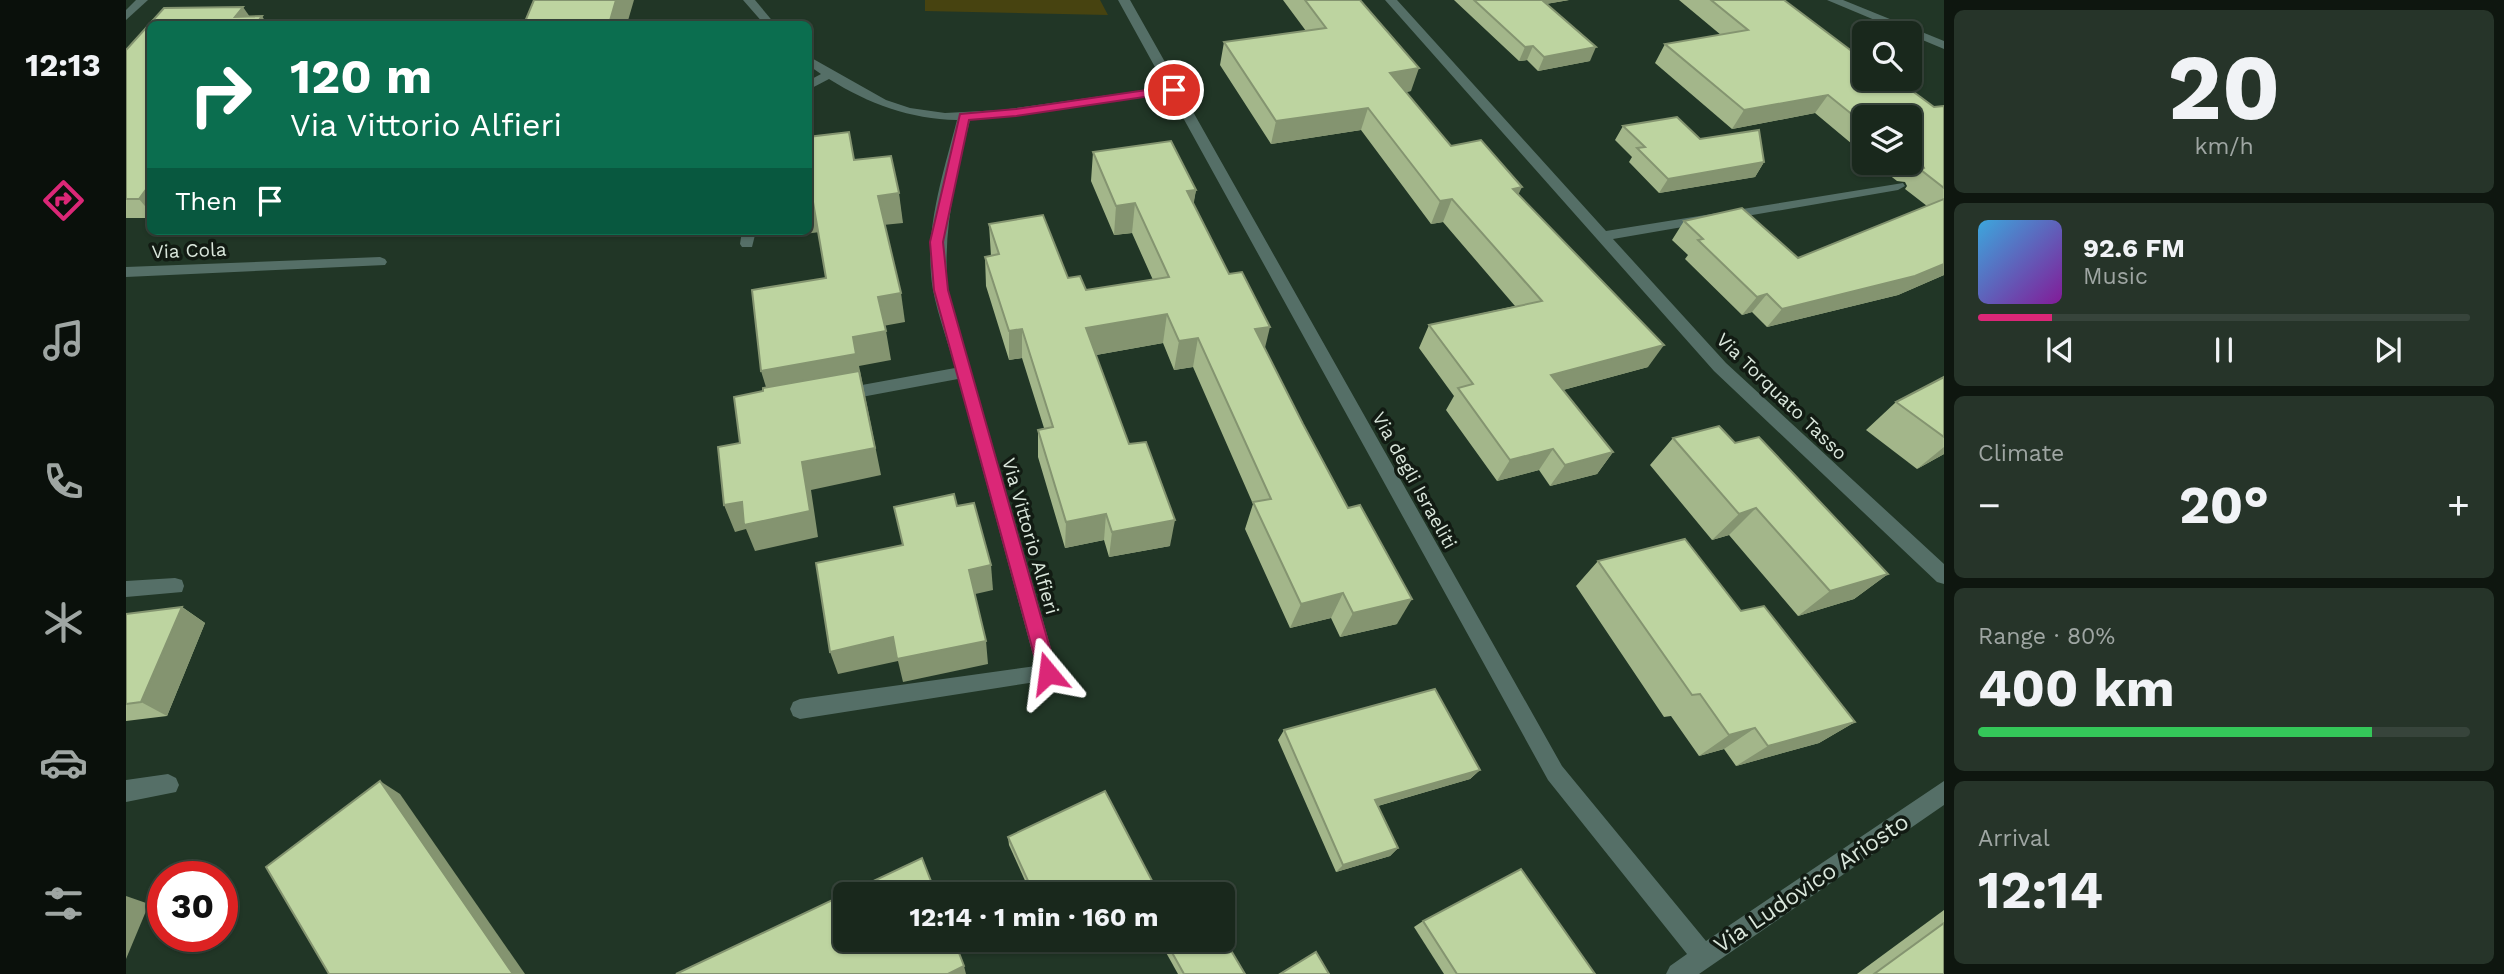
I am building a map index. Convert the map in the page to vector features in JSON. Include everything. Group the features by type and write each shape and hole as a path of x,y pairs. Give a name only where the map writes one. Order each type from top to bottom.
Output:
{"street":[{"path":"126,17 142,0"},
{"path":"749,0 767,21"},
{"name":"Via degli Israeliti","path":"1124,0 1555,773 1704,956"},
{"name":"Via Torquato Tasso","path":"1391,0 1720,367 1944,576"},
{"path":"1833,0 1944,45"},
{"path":"812,62 873,98 908,110 964,117 1016,113 1174,90"},
{"path":"812,84 830,74"},
{"name":"Via Vittorio Alfieri","path":"800,709 1048,673 941,290 937,242 964,117"},
{"path":"1602,236 1898,186"},
{"name":"Via Cola","path":"126,272 380,262"},
{"path":"818,399 963,372"},
{"path":"126,589 175,586"},
{"path":"126,791 167,785"},
{"name":"Via Ludovico Ariosto","path":"1678,974 1944,792"}],"shaded area":[{"path":"925,0 1100,0 1108,15 925,11"}],"building":[{"path":"534,0 616,0 610,21 525,21"},
{"path":"1305,0 1360,0 1419,68 1390,73 1451,146 1481,140 1522,187 1513,189 1664,345 1551,375 1613,452 1565,465 1553,449 1510,460 1458,388 1473,384 1429,325 1542,301 1452,199 1440,201 1368,108 1276,121 1224,42 1326,28"},
{"path":"1474,0 1542,0 1596,47 1544,57 1533,46 1525,47"},
{"path":"1711,0 1784,0 1852,51 1852,91 1912,91 1934,107 1944,106 1944,188 1922,171 1922,105 1852,105 1852,114 1828,95 1744,110 1665,44 1748,30"},
{"path":"243,7 235,17 262,16 258,21 152,21 164,8"},
{"path":"147,27 147,188 139,199 126,199 126,50"},
{"path":"1677,117 1700,139 1759,130 1764,162 1668,179 1637,148 1645,147 1623,126"},
{"path":"849,132 854,160 891,156 899,193 878,196 901,293 878,297 886,331 853,337 856,354 761,371 752,290 826,278 812,202 812,137"},
{"path":"1171,141 1196,190 1187,191 1229,274 1242,272 1270,327 1255,329 1303,424 1348,508 1360,505 1412,599 1353,613 1343,593 1301,604 1253,502 1271,499 1198,338 1179,341 1167,314 1086,328 1129,444 1146,442 1175,520 1112,532 1106,514 1066,522 1038,430 1053,427 1022,329 1009,331 985,257 999,254 989,224 1043,215 1068,278 1080,276 1086,290 1169,277 1135,203 1116,206 1093,152"},
{"path":"1944,199 1944,264 1915,276 1782,309 1767,294 1757,297 1698,240 1703,239 1684,221 1742,208 1798,258"},
{"path":"859,371 875,448 802,462 810,511 744,525 742,502 724,505 718,447 740,443 734,397 763,391 763,388"},
{"path":"1944,377 1944,437 1896,402"},
{"path":"1719,426 1735,443 1759,437 1888,574 1830,591 1756,508 1739,514 1673,438"},
{"path":"954,494 957,506 974,503 991,565 969,570 986,641 897,659 893,637 830,652 816,563 903,545 894,507"},
{"path":"1685,539 1741,611 1764,606 1855,722 1768,746 1755,728 1729,735 1700,694 1692,695 1598,561"},
{"path":"182,607 141,702 126,704 126,614"},
{"path":"1435,689 1480,770 1375,800 1398,848 1343,865 1284,730"},
{"path":"380,781 513,974 329,974 266,867"},
{"path":"1105,791 1153,882 1029,882 1008,837"},
{"path":"922,858 931,882 871,882"},
{"path":"1521,869 1595,974 1457,974 1423,921"},
{"path":"833,900 833,952 959,952 964,966 948,974 676,974"},
{"path":"1944,923 1944,974 1874,974"},
{"path":"1172,952 1232,952 1245,974 1184,974"},
{"path":"1316,952 1329,974 1280,974"}],"route":[{"path":"1048,673 941,290 937,242 942,215 964,117 1016,113 1174,90"}]}
